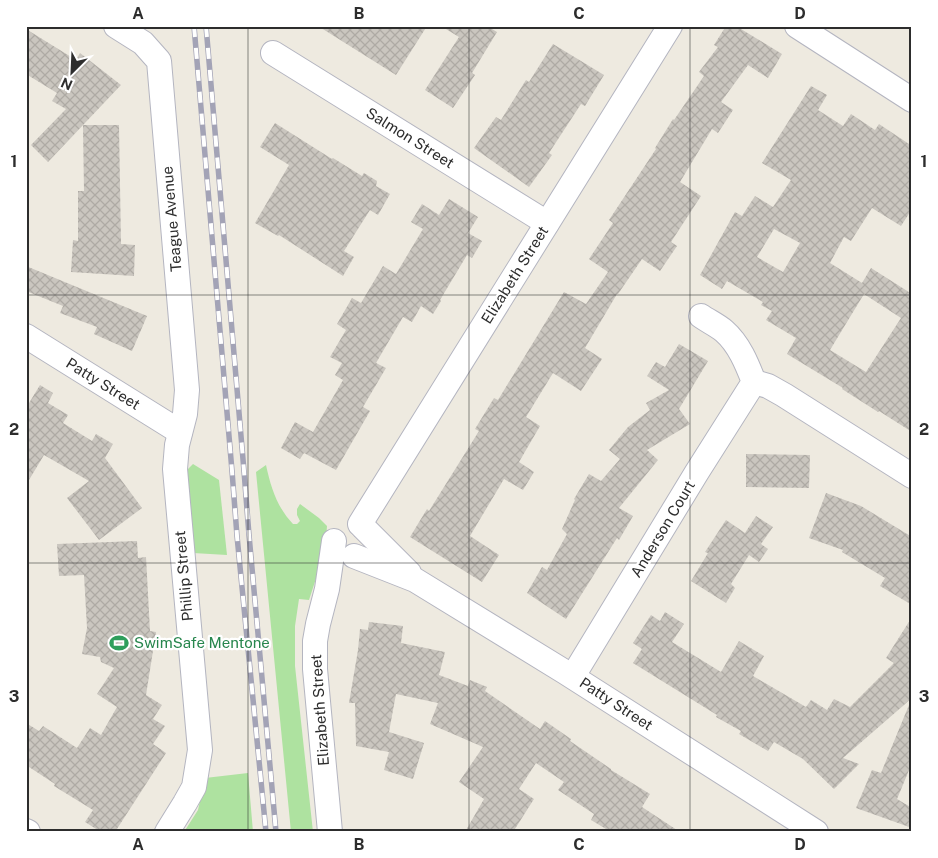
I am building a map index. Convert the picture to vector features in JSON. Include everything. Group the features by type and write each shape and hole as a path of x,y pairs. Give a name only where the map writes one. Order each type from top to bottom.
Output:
{"street":[{"name":"Teague Avenue","path":"116,26 143,43 159,61 187,390 185,414 180,432"},
{"name":"Elizabeth Street","path":"361,525 670,26"},
{"path":"798,26 912,100"},
{"name":"Salmon Street","path":"273,53 547,223"},
{"path":"701,316 728,334 746,360 754,382 768,386 784,395 912,476"},
{"name":"Patty Street","path":"26,336 180,432"},
{"name":"Anderson Court","path":"573,676 754,382"},
{"name":"Phillip Street","path":"167,832 194,786 200,750 175,469 180,432"},
{"path":"350,522 361,525 368,535 367,545 361,553 353,556 346,556 339,551 334,541 336,531 340,526 350,522"},
{"name":"Patty Street","path":"361,525 415,580"},
{"name":"Elizabeth Street","path":"330,832 315,661 318,624 327,589 334,541"},
{"name":"Patty Street","path":"353,556 415,580 573,676 816,832"},
{"name":"Elizabeth Street","path":"327,589 353,556"}],"green space":[{"path":"193,464 219,480 227,555 193,553 187,470"},
{"path":"266,465 275,497 287,518 293,524 297,524 300,521 297,509 300,504 327,526 325,551 309,600 299,599 295,626 295,666 313,832 291,832 256,472"},
{"path":"248,773 253,832 184,832 198,810 205,778"}],"building":[{"path":"318,26 427,26 396,75"},
{"path":"441,26 487,26 497,32 472,73 475,75 453,108 425,90 459,37"},
{"path":"726,26 736,26 782,54 768,78 748,65 721,102 733,110 718,133 712,129 680,182 701,196 671,242 677,246 660,271 642,259 617,294 585,348 602,359 581,391 553,373 526,417 540,426 519,462 534,472 523,490 504,479 470,536 499,555 482,582 410,537 427,509 429,511 479,431 475,429 494,398 498,400 564,292 586,304 608,272 589,259 613,223 609,220 656,149 673,119 704,76 699,72 718,47 714,45"},
{"path":"26,29 76,60 80,53 121,85 48,162 31,145 66,109 52,101 57,93 26,74"},
{"path":"553,44 604,75 585,106 581,104 549,153 552,155 529,187 474,148 496,117 501,120 526,80 529,82"},
{"path":"811,86 827,95 818,110 843,126 851,114 875,130 879,124 912,146 912,209 901,226 872,208 851,241 844,237 830,263 862,283 871,268 912,294 912,432 787,354 796,338 766,320 772,311 761,305 763,302 727,281 722,289 700,275 735,212 742,216 755,196 773,207 791,180 762,163","holes":["774,229 800,243 783,272 757,257","864,294 901,318 866,372 830,350"]},
{"path":"275,123 332,159 362,176 364,173 377,181 376,186 390,194 378,215 370,210 344,251 354,257 343,276 279,235 255,223 289,165 260,147"},
{"path":"83,125 119,125 121,244 135,245 134,276 71,272 73,240 78,241 78,191 84,191"},
{"path":"449,199 478,217 468,233 482,241 472,258 467,255 433,314 421,306 412,322 403,317 376,363 386,368 363,407 370,411 336,470 304,453 300,459 281,448 295,422 313,432 343,380 335,375 342,363 330,357 346,330 337,324 352,298 361,303 383,266 396,274 423,229 411,222 422,204 439,215"},
{"path":"26,266 147,316 132,351 94,334 97,327 60,313 63,306 26,291"},
{"path":"679,344 708,361 679,409 690,424 647,450 658,460 619,508 633,516 566,619 527,593 542,567 547,570 567,534 562,529 574,499 589,474 601,481 620,459 609,450 628,427 650,410 646,403 669,390 647,376 656,362 665,367"},
{"path":"40,385 53,393 48,403 68,415 63,423 92,441 96,434 113,444 105,458 142,508 99,540 67,498 89,481 44,455 26,485 26,408"},
{"path":"746,454 810,455 809,488 746,487"},
{"path":"826,493 861,506 912,537 912,605 880,586 885,578 842,552 843,550 809,538"},
{"path":"756,516 773,527 761,544 768,549 759,562 749,555 731,584 735,588 726,603 691,581 708,553 705,552 726,520 745,533"},
{"path":"137,541 138,558 146,557 150,631 156,632 146,695 162,705 153,719 165,726 153,744 166,753 115,832 101,832 85,822 93,810 54,786 55,784 26,765 26,723 39,731 43,726 77,748 90,728 101,735 117,707 97,694 114,668 101,662 100,657 82,654 87,628 84,575 59,576 57,544"},
{"path":"665,612 684,624 672,642 721,672 739,641 764,656 753,676 806,707 811,700 827,710 834,699 850,707 894,663 886,658 912,617 912,698 843,758 859,764 834,789 803,759 774,742 768,751 739,734 741,731 716,717 717,715 633,663 642,649 633,643 651,615 660,621"},
{"path":"369,622 403,626 401,643 445,652 439,675 468,686 470,680 487,687 485,691 540,729 545,721 611,770 650,794 642,807 680,832 611,832 591,820 594,814 558,790 564,782 536,763 519,789 534,799 513,832 465,832 484,799 459,782 483,747 430,724 438,703 396,694 389,732 424,743 413,779 384,770 389,752 356,746 355,703 349,703 360,629 368,630"},
{"path":"911,700 912,763 897,799 912,808 912,828 856,808 872,770 881,773"}],"railway":[{"path":"194,26 237,536 266,832"},
{"path":"206,26 276,832"}],"place":[{"name":"SwimSafe Mentone","path":"119,643"}]}
